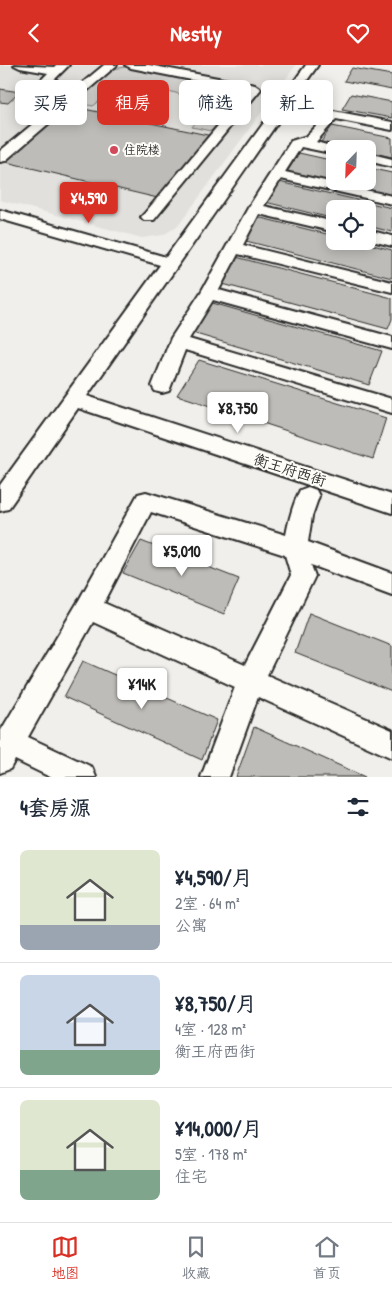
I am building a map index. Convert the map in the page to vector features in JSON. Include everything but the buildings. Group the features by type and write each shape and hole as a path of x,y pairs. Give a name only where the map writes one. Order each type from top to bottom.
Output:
{"street":[{"path":"20,65 60,68"},
{"path":"0,159 111,65"},
{"path":"131,65 146,66 255,89 149,217"},
{"path":"302,80 312,65"},
{"path":"47,80 60,68"},
{"path":"162,386 178,342 209,293 255,208 296,144 312,139 334,114 392,126"},
{"path":"0,503 270,125"},
{"path":"301,143 326,148"},
{"path":"376,159 392,163"},
{"path":"277,174 392,200"},
{"path":"255,208 326,225"},
{"path":"0,214 170,263"},
{"path":"376,237 392,241"},
{"path":"234,248 392,287"},
{"path":"209,293 392,343"},
{"path":"178,342 392,406"},
{"name":"衡王府西街","path":"74,399 392,504"},
{"path":"215,777 250,682 303,576 295,548 301,516 308,496"},
{"path":"82,777 4,751 88,608 146,501 295,548 392,584"},
{"path":"88,608 392,744"}],"shaded area":[{"path":"0,65 296,65 285,80 261,80 261,113 178,226 163,235 142,238 0,200"},
{"path":"125,67 195,80 179,80 179,94 169,92 169,80 100,80 113,69"},
{"path":"97,83 97,103 93,106 87,105 87,91"},
{"path":"194,125 216,125 211,131 192,127"}],"place":[{"name":"住院楼","path":"114,150"}]}
